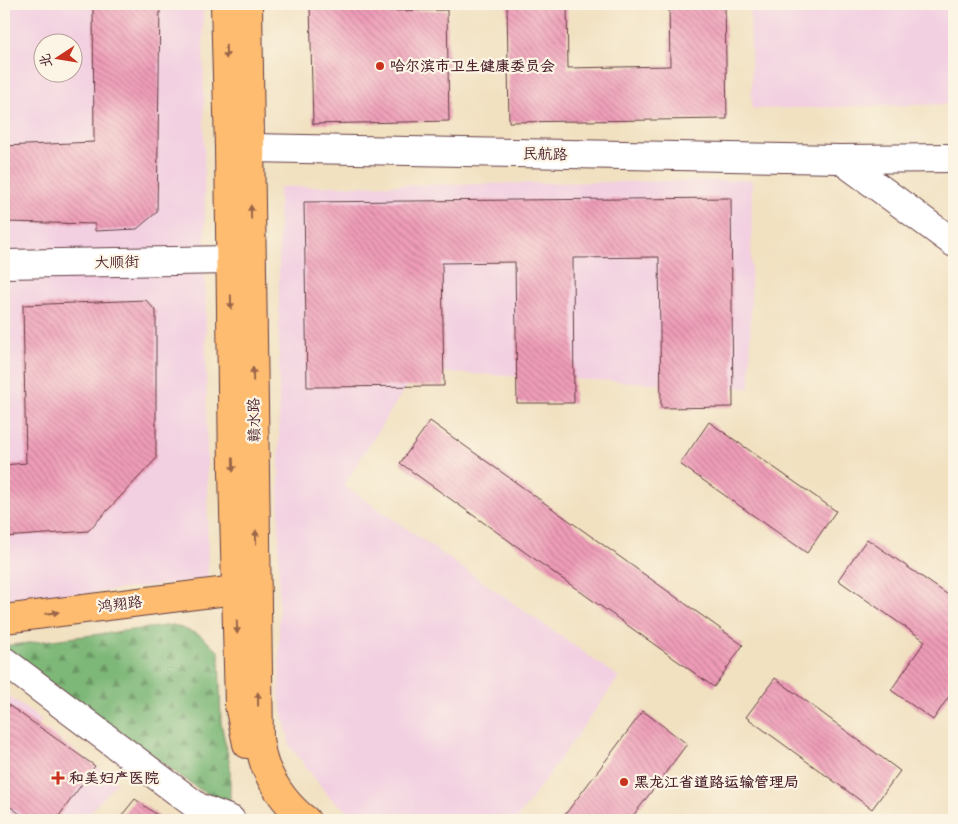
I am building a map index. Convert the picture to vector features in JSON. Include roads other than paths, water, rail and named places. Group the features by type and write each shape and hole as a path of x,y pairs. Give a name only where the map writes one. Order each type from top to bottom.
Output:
{"main road":[{"name":"赣水路","path":"225,4 239,705 253,776 272,809 284,820"},
{"name":"赣水路","path":"248,4 259,739 266,769 291,807 306,820"},
{"name":"鸿翔路","path":"4,619 236,590"}],"street":[{"name":"民航路","path":"250,148 840,159 954,158"},
{"path":"840,159 954,243"},
{"name":"大顺街","path":"4,264 230,260"},
{"path":"4,661 198,807 230,820"}],"place":[{"name":"哈尔滨市卫生健康委员会","path":"380,66"},
{"name":"和美妇产医院","path":"58,778"},
{"name":"黑龙江省道路运输管理局","path":"624,782"}]}
